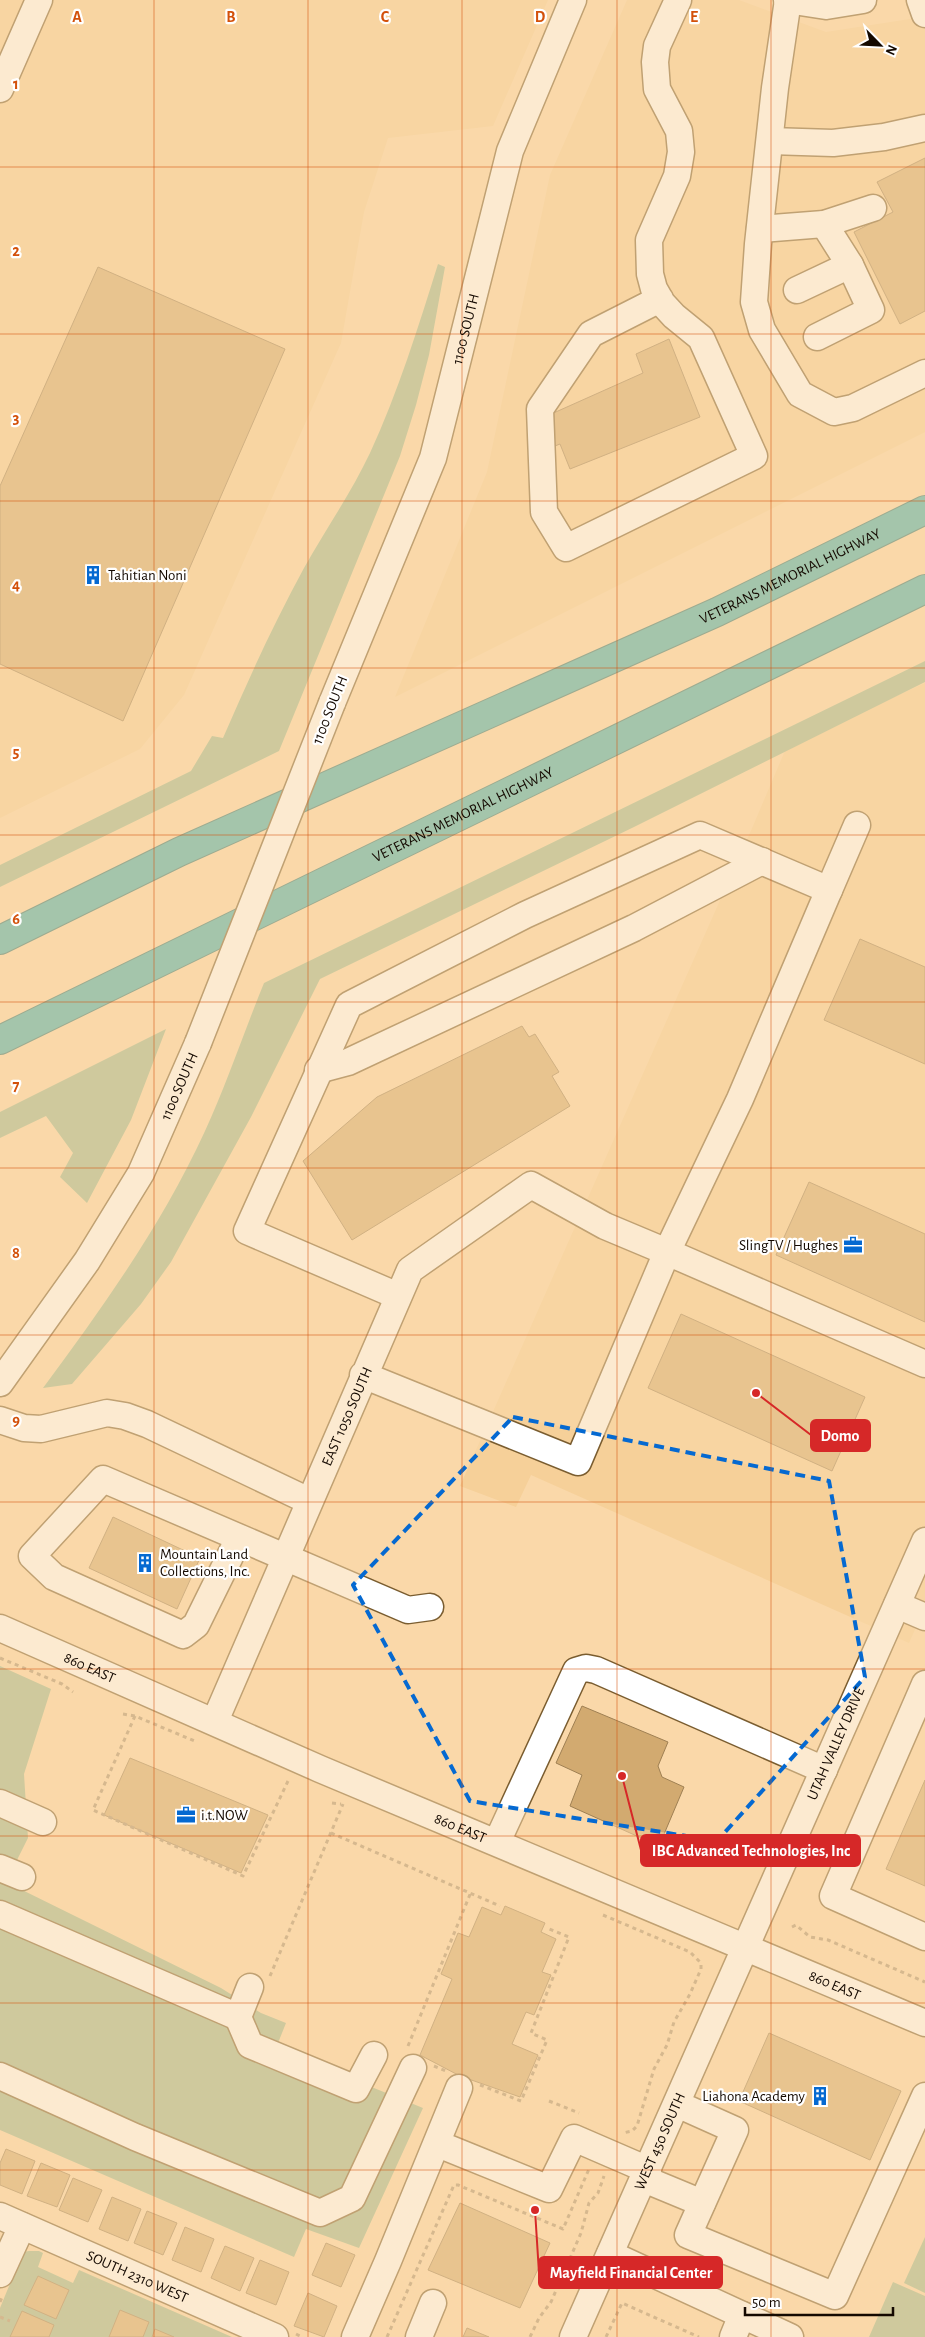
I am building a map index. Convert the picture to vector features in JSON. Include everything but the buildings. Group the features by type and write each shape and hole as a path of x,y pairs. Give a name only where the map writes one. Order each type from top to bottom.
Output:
{"highway":[{"name":"VETERANS MEMORIAL HIGHWAY","path":"0,940 179,852 717,612 925,510"},
{"name":"VETERANS MEMORIAL HIGHWAY","path":"0,1040 925,589"}],"street":[{"path":"0,88 39,0"},
{"name":"1100 SOUTH","path":"0,1383 86,1260 141,1173 198,1043 332,703 433,458 510,151 573,0"},
{"path":"660,298 591,334 540,409 544,512 566,548 754,456 701,338 674,316 660,298 650,274 649,240 677,176 681,152 679,131 657,88 655,62 657,46 678,0"},
{"path":"863,0 826,6 788,0 775,88 754,302 762,330 800,394 834,412 853,408 925,373"},
{"path":"920,0 925,14"},
{"path":"770,141 833,143 884,137 925,128"},
{"path":"760,229 824,224 872,208"},
{"path":"817,337 871,310 850,265 824,224"},
{"path":"797,290 850,265"},
{"path":"363,1374 578,1462 667,1252 740,1099 857,825"},
{"path":"398,1296 247,1231 318,1070 349,1005 534,911 700,834 829,890"},
{"path":"318,1070 348,1062 625,932 762,861"},
{"name":"EAST 1050 SOUTH","path":"215,1721 363,1374 410,1270 531,1185 605,1226 667,1252"},
{"path":"667,1252 925,1364"},
{"path":"0,1420 24,1428 41,1429 107,1414 125,1416 147,1424 310,1500"},
{"path":"239,1538 196,1625 183,1635 54,1577 32,1556 103,1479 408,1610 430,1607"},
{"name":"UTAH VALLEY DRIVE","path":"746,1946 925,1542"},
{"path":"897,1605 925,1617"},
{"name":"860 EAST","path":"0,1628 215,1721 320,1769 746,1946 925,2023"},
{"path":"497,1842 576,1671 586,1668 596,1670 824,1770"},
{"path":"925,1684 832,1896 925,1937"},
{"path":"0,1803 43,1822"},
{"path":"0,1914 238,2018 250,2046 393,2106"},
{"name":"WEST 450 SOUTH","path":"573,2337 746,1946"},
{"path":"238,2018 260,1982"},
{"path":"356,2089 374,2055"},
{"path":"0,2076 134,2137 320,2213 352,2198 393,2106 416,2063"},
{"path":"354,2337 438,2144 462,2081"},
{"path":"677,2104 735,2130 688,2234 835,2296 925,2096"},
{"path":"438,2144 549,2189 574,2138 702,2203"},
{"path":"0,2274 11,2221"},
{"name":"SOUTH 2310 WEST","path":"11,2221 275,2337"},
{"path":"610,2254 738,2326 790,2337"},
{"path":"419,2337 433,2303"}],"path":[{"path":"0,1658 62,1684 72,1692"},
{"path":"135,1716 93,1810 243,1876 288,1780"},
{"path":"332,1803 348,1806"},
{"path":"260,1982 343,1804"},
{"path":"331,1833 500,1906"},
{"path":"470,1892 416,2063 521,2101 547,2040 531,2033 569,1937 547,1928"},
{"path":"601,1914 690,1952 701,1963 701,1969 690,1994 674,2022 666,2045 654,2069 637,2126 627,2133 615,2129"},
{"path":"792,1927 796,1925 810,1937 828,1940 925,1982"},
{"path":"549,2101 579,2113"},
{"path":"386,2337 454,2185 563,2229 591,2166"},
{"path":"530,2337 539,2318 552,2302 582,2233 589,2203 598,2193 606,2177 598,2171"},
{"path":"606,2337 622,2303 699,2337"},
{"path":"0,2317 10,2321"}],"highlighted area":[{"path":"513,1417 829,1481 865,1677 717,1841 470,1801 353,1585"}],"shaded area":[{"path":"0,0 548,0 493,126 388,138 364,212 341,343 184,695 140,749 0,818"},
{"path":"627,0 739,0 826,32 910,19 925,13 925,432 395,697 487,472 550,175"},
{"path":"925,683 925,1607 909,1643 531,1475 516,1507 460,1486 787,746"}],"green space":[{"path":"438,264 445,267 429,355 400,456 279,751 0,887 0,865 191,771 212,736 223,738 293,589 370,453 399,383"},
{"path":"925,661 925,682 634,827 320,979 251,1117 171,1262 141,1304 72,1384 43,1388 131,1264 170,1199 213,1113 264,983"},
{"path":"166,1029 131,1120 87,1203 60,1177 73,1153 46,1116 0,1138 0,1112"},
{"path":"0,1666 51,1689 24,1774 28,1838 6,1882 221,1988 261,2013 286,2023 276,2048 423,2108 359,2248 306,2229 294,2257 0,2130"},
{"path":"925,2237 925,2293 904,2283"},
{"path":"23,2252 43,2253 38,2267 73,2283 79,2270 232,2337 0,2337 0,2308"},
{"path":"893,2282 925,2296 925,2337 869,2337"}],"place":[{"name":"Tahitian Noni","path":"93,575"},
{"name":"SlingTV / Hughes","path":"853,1245"},
{"name":"Domo","path":"756,1393"},
{"name":"Mountain Land Collections, Inc.","path":"145,1563"},
{"name":"IBC Advanced Technologies, Inc","path":"622,1776"},
{"name":"i.t.NOW","path":"186,1815"},
{"name":"Liahona Academy","path":"820,2096"},
{"name":"Mayfield Financial Center","path":"535,2210"}]}
